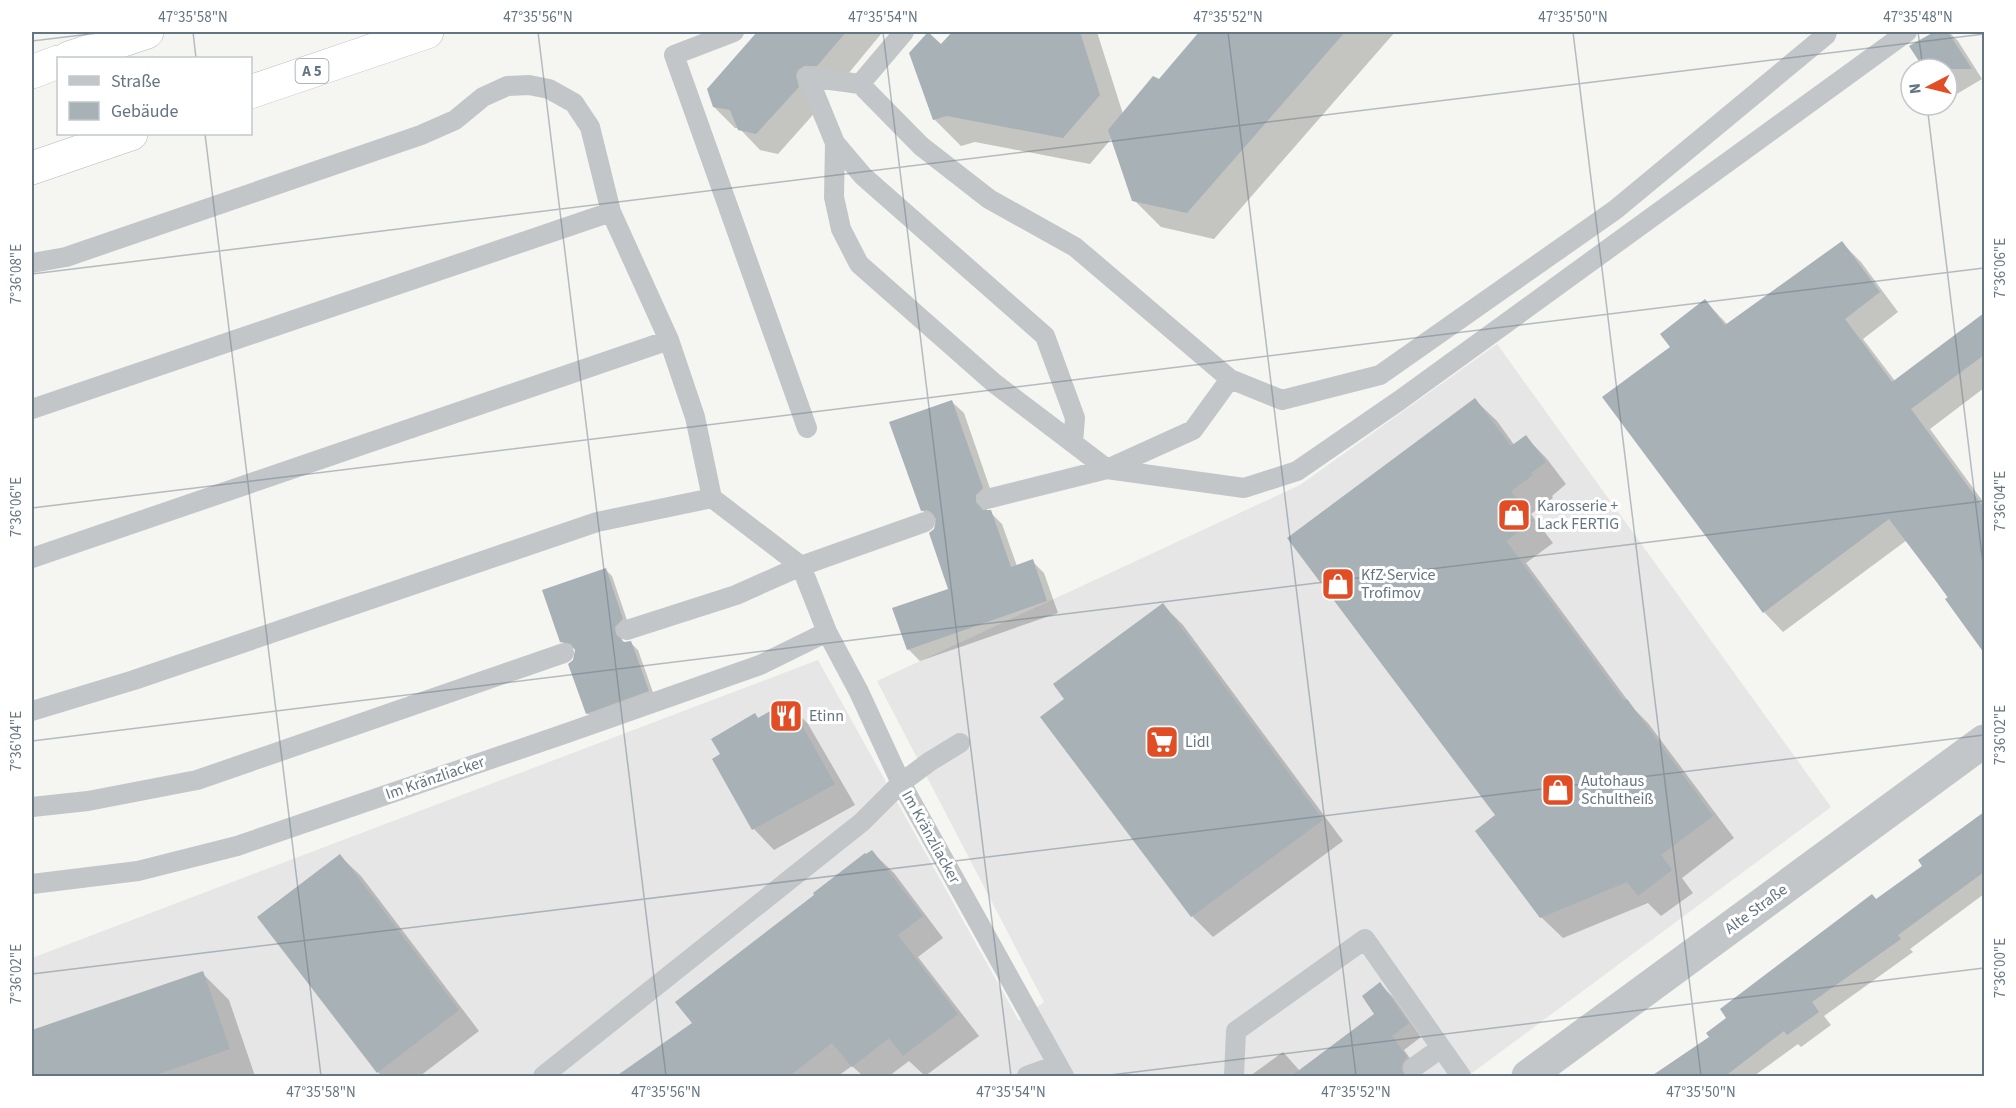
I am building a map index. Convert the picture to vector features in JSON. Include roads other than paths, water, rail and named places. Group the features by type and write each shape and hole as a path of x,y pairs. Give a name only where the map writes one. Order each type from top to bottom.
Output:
{"highway":[{"path":"72,57 147,32"},
{"name":"A 5","path":"252,91 427,32"},
{"path":"32,72 57,62"},
{"path":"32,168 128,135"}],"street":[{"name":"Alte Straße","path":"1528,1077 1984,741"}],"lane":[{"path":"734,32 674,55 807,428"},
{"path":"860,84 904,32"},
{"path":"1073,444 1075,418 1045,336 863,176 835,143 808,77 860,84 921,146 989,199 1075,247 1230,379 1282,400 1380,375 1615,210 1827,32"},
{"path":"835,143 834,197 841,229 859,264 994,383 1107,469 1244,488 1297,471 1400,400 1907,32"},
{"path":"32,263 66,257 421,135 455,120 483,97 507,86 529,85 549,89 574,104 590,127 611,212 669,340 695,417 712,498 801,566 827,632 859,692 901,783 960,743"},
{"path":"32,409 611,212"},
{"path":"32,558 669,340"},
{"path":"987,499 1107,469 1193,430 1230,379"},
{"path":"32,711 146,676 597,522 712,498"},
{"path":"627,630 736,594 801,566 925,522"},
{"name":"Im Kränzliacker","path":"32,884 138,871 237,846 760,665 827,632"},
{"path":"32,807 88,801 197,780 564,652"},
{"name":"Im Kränzliacker","path":"543,1077 862,822 901,783 1060,1071"},
{"path":"1234,1077 1236,1031 1365,939 1461,1077"},
{"path":"1413,1068 1441,1048"},
{"path":"1027,1077 1060,1071"}],"place":[{"name":"Karosserie + Lack FERTIG","path":"1514,515"},
{"name":"KfZ Service Trofimov","path":"1338,584"},
{"name":"Etinn","path":"786,716"},
{"name":"Lidl","path":"1162,742"},
{"name":"Autohaus Schultheiß","path":"1558,790"}]}
